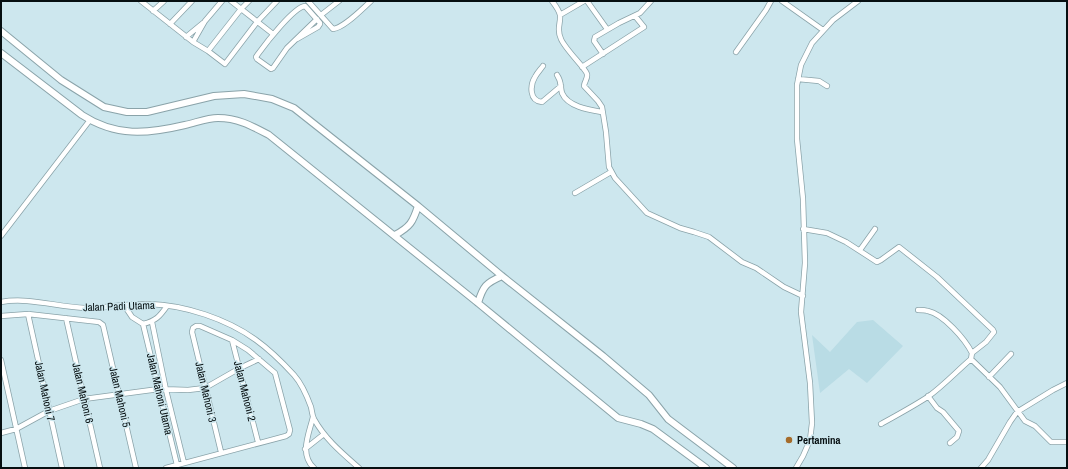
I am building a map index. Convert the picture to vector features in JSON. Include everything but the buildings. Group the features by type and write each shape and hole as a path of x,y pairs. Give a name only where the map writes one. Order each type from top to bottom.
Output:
{"street":[{"path":"142,1 186,37 225,64 257,22 277,1"},
{"path":"153,11 164,1"},
{"path":"170,24 192,1"},
{"path":"186,37 205,21 222,1"},
{"path":"231,1 273,34"},
{"path":"208,51 249,1"},
{"path":"308,1 333,29 343,25 371,1"},
{"path":"321,15 339,1"},
{"path":"552,1 557,7 560,15 558,31 559,37 587,74 584,86 600,104 606,128 608,159 611,172 624,188 647,213 680,228 709,237 742,262 756,268 784,287 803,296"},
{"path":"560,15 585,1 608,30"},
{"path":"603,54 594,39 635,16 646,8 651,1"},
{"path":"736,52 771,1"},
{"path":"782,1 823,30"},
{"path":"796,468 810,440 812,423 810,383 801,312 805,263 803,199 797,139 798,79 801,65 812,43 833,20 858,1"},
{"path":"306,6 320,23 320,26 297,39 287,48 273,68 268,68 258,61 256,57 273,34 300,7 306,6"},
{"path":"582,67 644,27 635,16"},
{"path":"193,42 205,21"},
{"path":"1,32 61,80 104,107 127,112 147,112 214,96 244,94 272,99 294,108 603,356 649,395 668,419 733,468"},
{"path":"1,53 90,120 108,128 138,133 170,129 217,118 246,122 269,135 395,235 618,418 641,424 652,429 706,468"},
{"path":"543,66 534,79 532,91 533,97 542,102 561,86"},
{"path":"557,75 561,80 564,97 571,102 590,110 602,112"},
{"path":"798,79 820,81 827,86"},
{"path":"1,236 90,120"},
{"path":"575,193 611,172"},
{"path":"395,235 405,230 413,221 418,206"},
{"path":"803,229 827,233 860,250 877,262 899,247 937,277 993,330 994,332 992,336 972,353"},
{"path":"860,250 874,229"},
{"path":"478,303 481,291 485,285 502,276"},
{"name":"Jalan Padi Utama","path":"1,302 14,300 85,308 149,304 183,308 219,320 246,333 270,350 295,377 306,396 313,417 324,434 359,468"},
{"path":"124,305 132,317 143,324 152,322 159,317 167,306"},
{"path":"881,424 928,396 971,359 972,353 967,342 958,332 937,315 928,311 918,310"},
{"path":"1,316 28,314 66,318"},
{"name":"Jalan Mahoni 7","path":"28,314 62,468"},
{"name":"Jalan Mahoni 5","path":"66,318 100,322 103,325 136,468"},
{"name":"Jalan Mahoni 6","path":"66,318 100,468"},
{"name":"Jalan Mahoni Utama","path":"152,322 166,390 184,463"},
{"name":"Jalan Mahoni Utama","path":"143,324 177,465"},
{"name":"Jalan Mahoni 3","path":"220,452 192,332 193,328 200,326 232,340"},
{"path":"166,468 289,434 290,430 275,373 260,359 232,340"},
{"name":"Jalan Mahoni 2","path":"232,340 258,442"},
{"path":"989,377 1011,354"},
{"path":"1,433 16,429 49,411 84,399 159,389 188,390 205,388 240,368 260,359"},
{"path":"971,359 1000,387 1017,412 1027,423 1037,428 1049,441 1054,443 1067,442"},
{"path":"1,360 25,468"},
{"path":"981,468 988,460 1017,412 1067,383"},
{"path":"928,396 937,408 943,412 959,431 958,437 950,443"},
{"path":"313,417 305,449 307,457 314,468"},
{"path":"305,449 324,434"}],"shaded area":[{"path":"873,320 903,346 867,383 849,369 820,393 812,335 830,352 857,322"}],"place":[{"name":"Pertamina","path":"789,440"}]}
